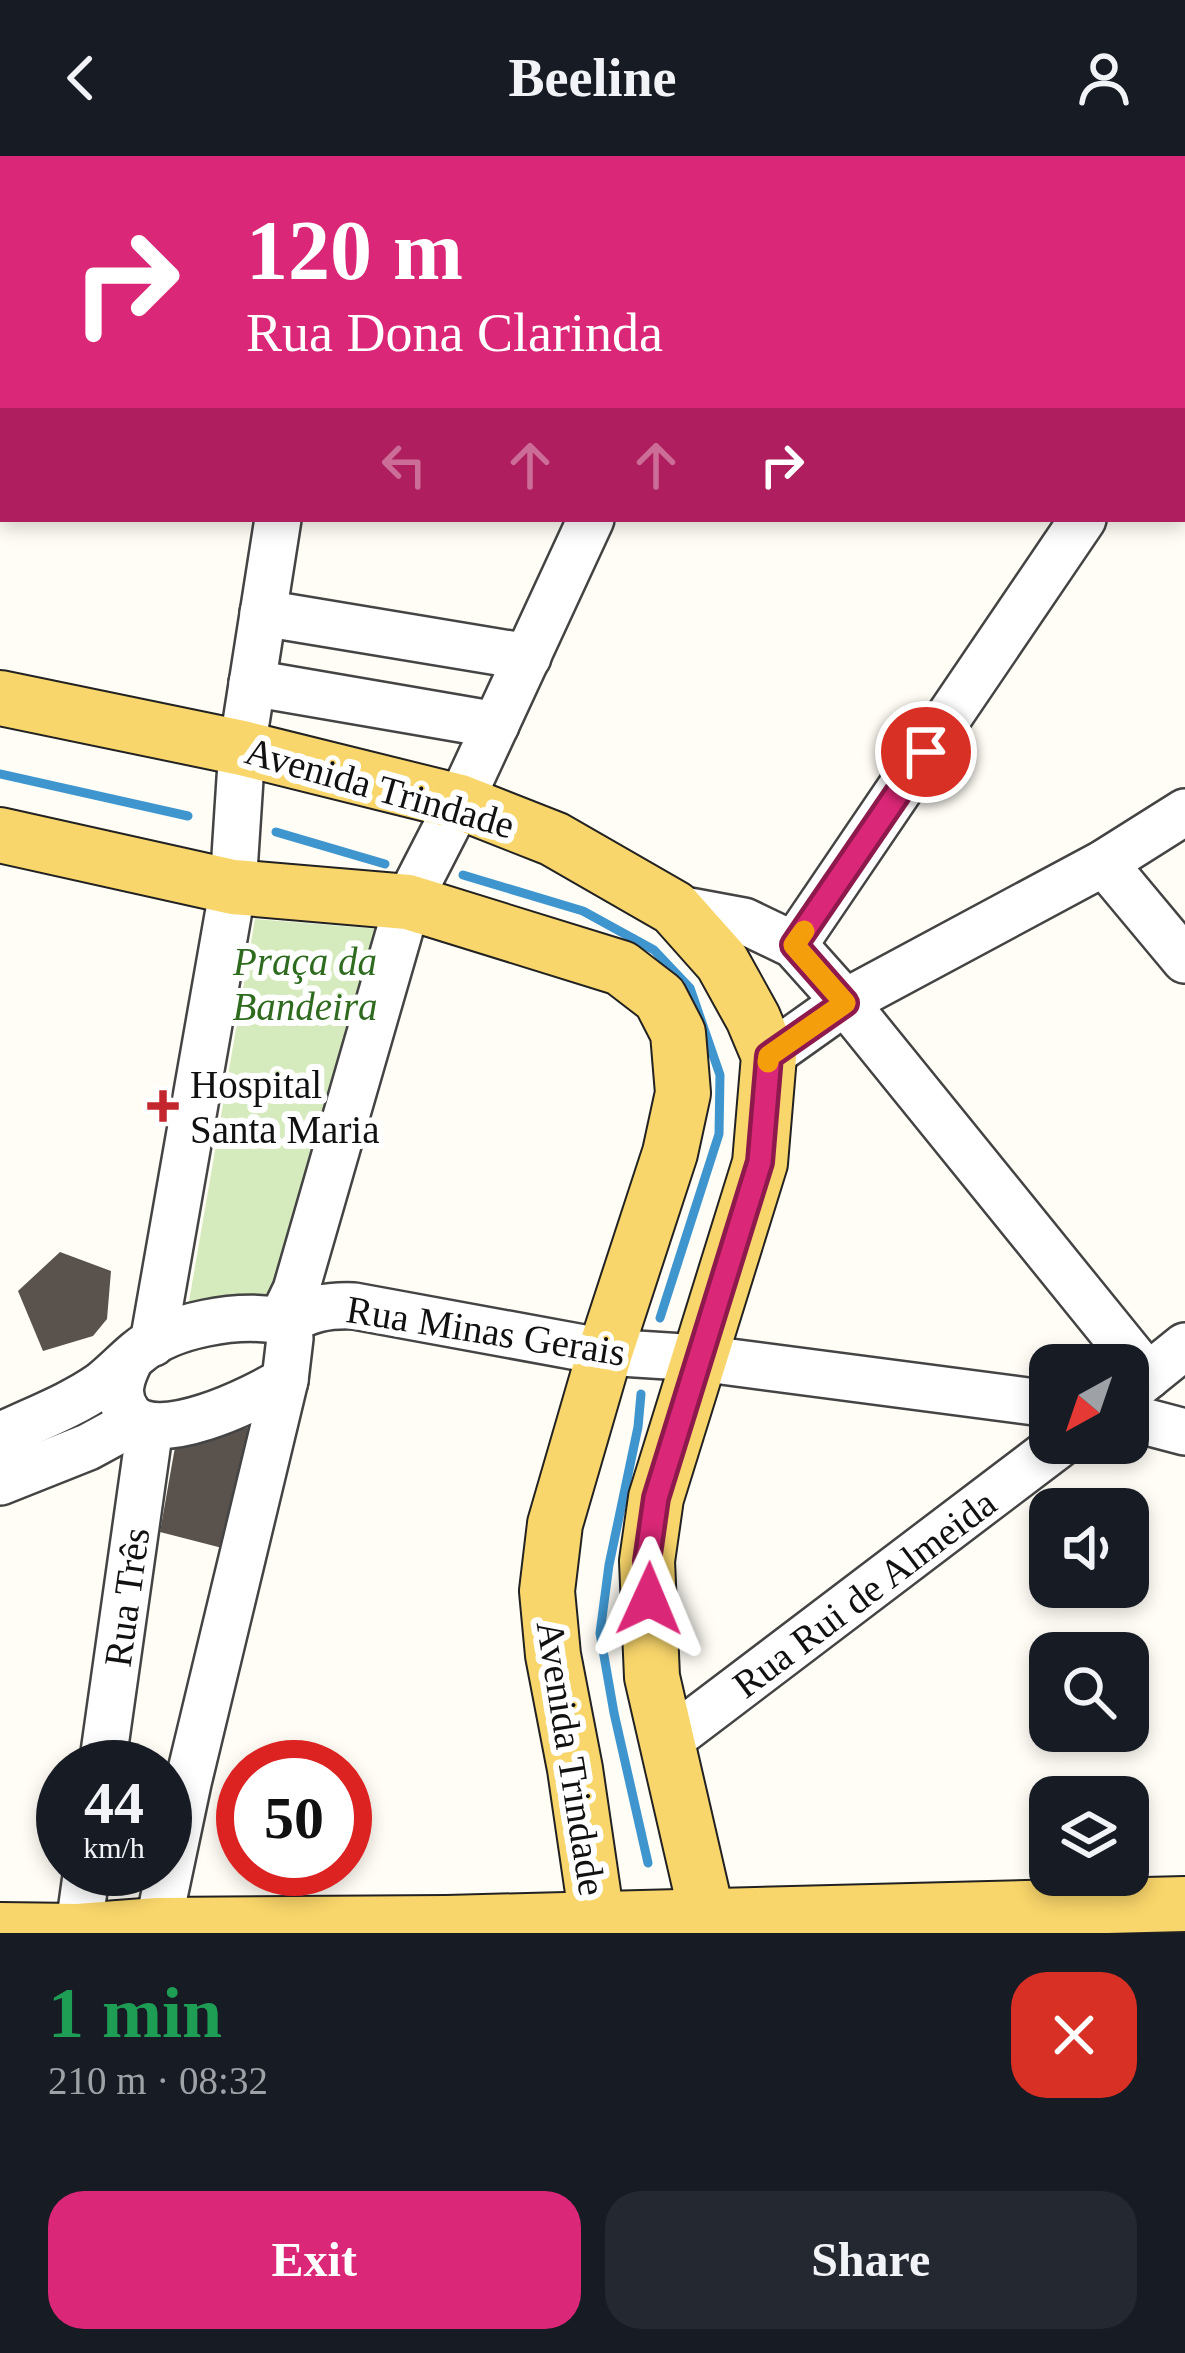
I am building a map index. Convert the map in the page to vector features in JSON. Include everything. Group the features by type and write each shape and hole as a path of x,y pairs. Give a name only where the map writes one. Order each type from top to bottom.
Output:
{"main road":[{"name":"Avenida Trindade","path":"0,698 242,748 460,802 554,838 674,908 722,962 769,1056 760,1162 656,1498 647,1561 652,1677 709,1924"},
{"name":"Avenida Trindade","path":"0,835 233,887 408,902 621,968 660,998 678,1033 683,1094 670,1154 555,1524 547,1591 553,1655 598,1925"},
{"path":"0,1930 1097,1919 1185,1904"}],"street":[{"path":"142,1352 233,887 242,748 278,522"},
{"path":"158,1925 285,1380 290,1338 282,1322 296,1290 408,902 591,522"},
{"path":"794,945 1081,522"},
{"path":"263,613 528,657"},
{"path":"252,683 496,725"},
{"path":"769,1056 845,1003 1104,863 1185,812"},
{"path":"1104,863 1185,960"},
{"path":"674,908 744,921 794,945 845,1003 1107,1344"},
{"name":"Rua Minas Gerais","path":"0,1436 100,1385 142,1352 201,1324 237,1317 282,1322 330,1305 605,1352 699,1358 1029,1401"},
{"path":"1149,1375 1185,1346"},
{"name":"Rua Três","path":"105,1740 142,1425 122,1404 120,1379 142,1352"},
{"path":"0,1482 142,1425 168,1428 252,1399 285,1380"},
{"path":"1149,1423 1185,1432"},
{"name":"Rua Rui de Almeida","path":"668,1742 1033,1464"},
{"path":"78,1932 83,1896"}],"green space":[{"name":"Praça da Bandeira","path":"255,919 379,929 284,1303 187,1313"}],"building":[{"path":"60,1252 111,1271 107,1319 93,1336 43,1351 18,1291"},
{"path":"264,1423 230,1550 160,1532 175,1447"}],"waterway":[{"path":"0,774 188,816"},
{"path":"276,832 385,864"},
{"path":"463,875 583,911 654,950 690,988 720,1075 719,1134 660,1318"},
{"path":"641,1394 600,1633 648,1863"}],"slow traffic":[{"path":"768,1062 769,1056 845,1003 794,945 804,931"}],"place":[{"name":"Hospital Santa Maria","path":"163,1106"}],"route":[{"path":"649,1599 647,1561 656,1498 760,1162 769,1056 845,1003 794,945 926,752"}]}
